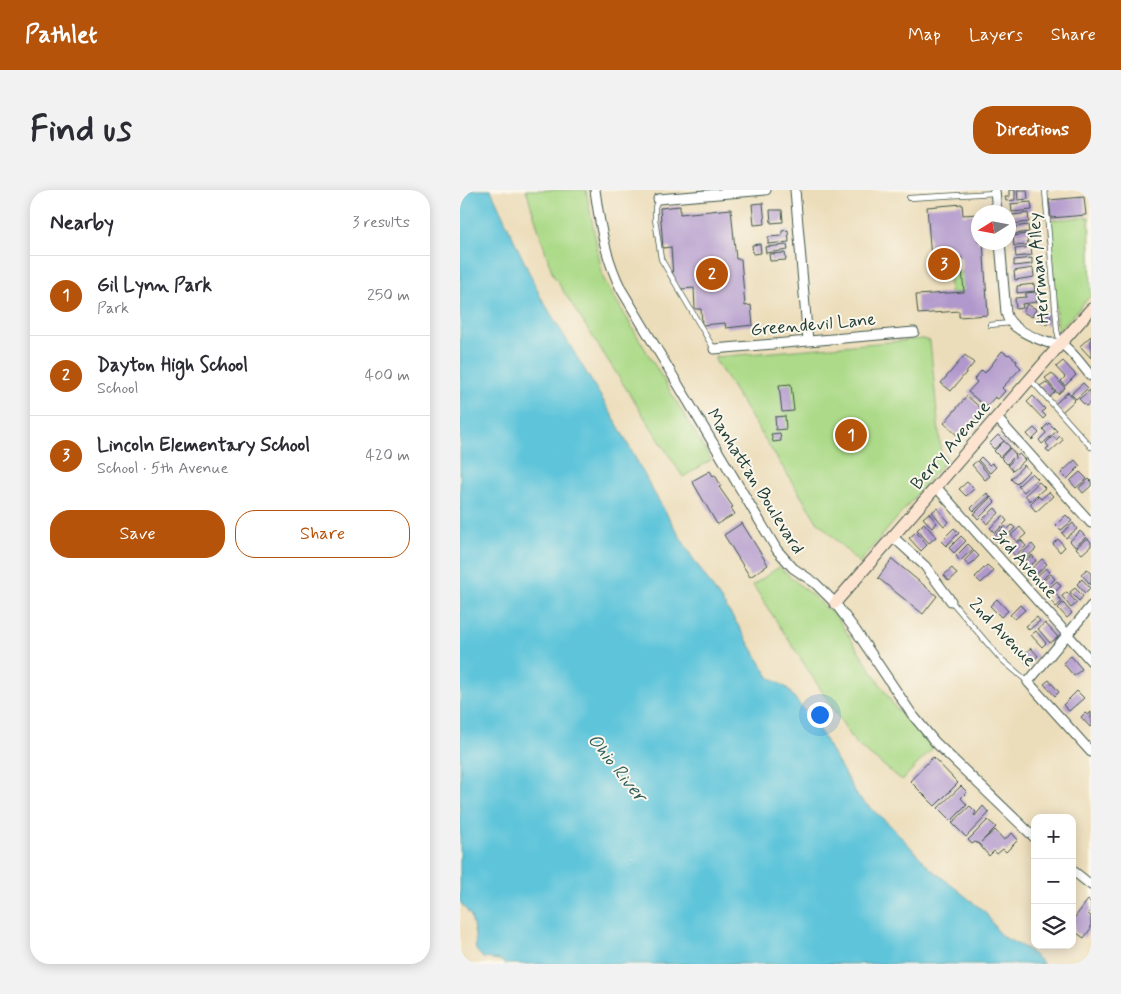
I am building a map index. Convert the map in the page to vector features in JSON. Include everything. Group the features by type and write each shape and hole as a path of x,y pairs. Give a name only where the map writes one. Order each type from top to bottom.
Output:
{"street":[{"name":"Manhattan Boulevard","path":"595,190 604,246 612,271 636,316 778,550 793,568 815,583 835,603 856,631 894,690 935,742 1031,834"},
{"path":"658,199 766,190"},
{"path":"795,190 808,341"},
{"path":"995,192 996,205"},
{"path":"1001,250 1006,313 1010,323 1047,342 1060,344 1067,348 1091,376"},
{"name":"Berry Avenue","path":"835,603 1091,309"},
{"name":"Greendevil Lane","path":"714,350 914,332"},
{"path":"997,418 1091,523"},
{"name":"3rd Avenue","path":"937,488 1091,661"},
{"name":"2nd Avenue","path":"892,536 925,566 951,601"},
{"path":"1028,682 1091,606"},
{"name":"2nd Avenue","path":"1028,682 1091,752"},
{"path":"1076,873 1091,885"}],"lane":[{"name":"Herrman Alley","path":"1044,190 1057,330 1060,344"},
{"path":"909,198 995,192"},
{"path":"658,199 655,207 655,219 661,259 714,350"},
{"path":"990,325 1010,323"},
{"path":"1030,379 1091,447"},
{"name":"2nd Avenue","path":"951,601 1000,658 1028,682"}],"green space":[{"path":"526,190 586,190 603,278 711,460 683,477 553,275"},
{"path":"1089,217 1091,295 1058,332 1049,220"},
{"path":"963,272 964,292 950,293 949,273"},
{"path":"923,339 930,341 941,453 947,459 859,563 816,520 715,360 715,357"},
{"path":"779,567 836,616 895,707 933,748 902,780 856,744 753,585"}],"water":[{"name":"Ohio River","path":"460,190 491,190 540,296 615,420 653,491 692,557 736,622 769,677 787,688 821,733 858,797 891,826 930,868 985,912 1001,936 1027,949 1044,964 505,964 500,960 483,958 476,950 471,916 460,902"}],"building":[{"path":"1009,190 1015,190 1015,200 1006,201 1005,197 1009,197"},
{"path":"1017,190 1027,190 1028,199 1018,200"},
{"path":"1084,197 1086,215 1051,218 1049,200"},
{"path":"1031,202 1032,210 1016,212 1016,205 1011,204"},
{"path":"763,203 765,224 754,225 752,204"},
{"path":"962,204 963,215 971,214 971,250 984,250 988,315 959,317 959,311 918,314 916,295 964,292 961,257 931,259 927,207"},
{"path":"680,206 680,214 731,209 736,259 741,259 745,306 751,305 753,325 726,328 725,323 702,325 701,309 695,309 694,288 682,289 673,278 671,247 663,248 660,208"},
{"path":"770,210 782,210 783,222 771,223"},
{"path":"1028,213 1029,222 1016,224 1016,214"},
{"path":"1028,225 1029,232 1016,234 1016,227"},
{"path":"788,230 789,242 768,244 768,237 782,236 782,231"},
{"path":"1027,234 1028,245 1016,246 1016,236"},
{"path":"760,244 761,253 753,254 752,245"},
{"path":"787,245 788,250 766,253 765,247"},
{"path":"1031,247 1032,255 1016,257 1016,249"},
{"path":"785,253 786,260 770,261 769,254"},
{"path":"1032,258 1032,264 1014,266 1014,260"},
{"path":"1033,268 1034,277 1015,280 1014,271"},
{"path":"1034,284 1035,291 1017,293 1017,286"},
{"path":"1036,292 1037,302 1022,304 1023,308 1016,309 1015,298 1026,297 1026,293"},
{"path":"1027,304 1036,309 1032,317 1023,312"},
{"path":"1042,311 1051,316 1047,325 1037,320"},
{"path":"1091,336 1091,358 1080,346"},
{"path":"1002,351 1017,361 1016,363 1021,368 1002,388 1005,391 998,399 995,397 986,407 968,392 977,382 974,379 982,370 985,373"},
{"path":"965,355 974,363 951,391 941,383"},
{"path":"1063,361 1076,375 1065,386 1061,381 1065,377 1056,367"},
{"path":"1052,373 1065,388 1058,394 1045,378"},
{"path":"1046,382 1055,392 1050,397 1040,386"},
{"path":"1083,383 1088,388 1076,399 1071,394"},
{"path":"791,384 794,411 782,412 779,385"},
{"path":"1090,390 1091,402 1086,406 1079,399"},
{"path":"1068,392 1075,400 1062,412 1055,404"},
{"path":"967,396 983,410 959,437 944,423"},
{"path":"1033,396 1045,409 1042,412 1046,416 1043,419 1027,402"},
{"path":"785,416 786,429 776,430 775,417"},
{"path":"1049,423 1057,431 1042,444 1039,440 1046,433 1043,429"},
{"path":"1034,428 1039,433 1032,440 1027,434"},
{"path":"780,433 781,441 773,442 771,434"},
{"path":"998,435 1004,441 994,449 989,444"},
{"path":"1053,436 1056,440 1060,436 1063,440 1049,453 1046,449 1049,447 1046,443"},
{"path":"1004,441 1010,447 1000,457 994,451"},
{"path":"1010,448 1016,455 1007,464 1001,458"},
{"path":"1019,454 1025,460 1013,471 1008,465"},
{"path":"981,457 989,465 992,463 996,467 990,473 978,460"},
{"path":"1075,460 1080,466 1067,479 1061,473"},
{"path":"977,461 990,476 985,480 972,465"},
{"path":"1024,465 1029,471 1016,484 1011,479"},
{"path":"710,471 713,476 715,475 721,486 719,487 733,507 731,508 735,514 717,524 692,481"},
{"path":"1080,472 1087,479 1076,488 1070,481"},
{"path":"1032,473 1038,479 1024,492 1018,486"},
{"path":"1089,479 1091,486 1083,493 1079,488"},
{"path":"967,482 974,489 966,496 959,489"},
{"path":"1039,482 1045,488 1030,501 1025,495"},
{"path":"1049,492 1053,496 1036,512 1030,504 1038,496 1041,499"},
{"path":"987,493 990,496 974,511 971,508"},
{"path":"991,497 995,502 978,519 974,514"},
{"path":"937,508 949,522 944,526 932,512"},
{"path":"995,508 999,513 987,524 983,519"},
{"path":"929,513 937,523 932,528 923,518"},
{"path":"1066,515 1072,521 1061,530 1056,525"},
{"path":"1003,516 1007,521 995,533 990,528"},
{"path":"742,523 768,565 750,577 724,535"},
{"path":"924,523 936,537 929,543 917,530"},
{"path":"1073,523 1077,529 1066,538 1062,533"},
{"path":"1012,525 1015,528 1000,543 994,537 1005,526 1008,529"},
{"path":"1020,527 1026,534 1017,542 1011,535"},
{"path":"954,528 959,533 946,546 941,541"},
{"path":"1080,531 1086,537 1075,547 1070,541"},
{"path":"916,532 927,545 921,551 909,538"},
{"path":"961,536 966,541 954,553 949,548"},
{"path":"1087,538 1091,542 1091,546 1082,554 1076,548"},
{"path":"1058,539 1065,547 1060,552 1053,544"},
{"path":"1021,540 1026,546 1015,556 1010,550"},
{"path":"968,544 973,549 960,561 956,556"},
{"path":"1032,544 1036,549 1020,563 1016,559"},
{"path":"974,551 979,556 969,566 964,561"},
{"path":"1032,555 1036,561 1028,567 1024,562"},
{"path":"892,559 937,596 923,614 878,578"},
{"path":"1042,559 1047,564 1034,576 1029,571"},
{"path":"987,565 994,571 981,583 975,577"},
{"path":"952,568 957,574 949,581 944,575"},
{"path":"1046,568 1050,572 1040,582 1035,578"},
{"path":"1087,569 1091,574 1091,585 1081,574"},
{"path":"1051,574 1055,579 1046,588 1041,583"},
{"path":"1082,579 1090,588 1085,593 1077,584"},
{"path":"1057,581 1061,586 1052,595 1047,590"},
{"path":"1075,588 1083,596 1079,601 1070,592"},
{"path":"1067,592 1077,603 1071,608 1062,596"},
{"path":"1055,593 1062,602 1056,607 1049,598"},
{"path":"997,599 1008,611 1001,617 990,606"},
{"path":"1063,603 1072,613 1067,618 1058,608"},
{"path":"1020,605 1025,610 1015,619 1010,615"},
{"path":"1037,617 1040,621 1029,630 1026,626"},
{"path":"1045,623 1058,637 1050,643 1038,629"},
{"path":"1036,631 1046,643 1042,647 1031,635"},
{"path":"1031,648 1038,656 1028,665 1021,656"},
{"path":"1071,656 1082,669 1074,676 1063,663"},
{"path":"1049,680 1059,692 1055,696 1044,684"},
{"path":"1077,691 1084,698 1069,711 1063,705"},
{"path":"1091,712 1090,727 1081,717 1085,713 1088,715"},
{"path":"933,757 958,783 935,806 910,781"},
{"path":"961,786 967,792 961,798 967,805 951,821 938,808"},
{"path":"970,806 976,812 975,816 983,806 989,813 966,837 952,823"},
{"path":"988,820 996,827 981,842 995,830 1004,840 1012,833 1018,840 1006,852 1003,849 997,854 994,851 989,856 979,844 975,842 972,844 968,840"},
{"path":"1088,900 1091,902 1091,911 1088,914 1091,916 1091,928 1084,938 1076,932 1076,916"}],"place":[{"name":"Lincoln Elementary School","path":"944,264"},
{"name":"Dayton High School","path":"712,274"},
{"name":"Gil Lynn Park","path":"851,435"}]}
